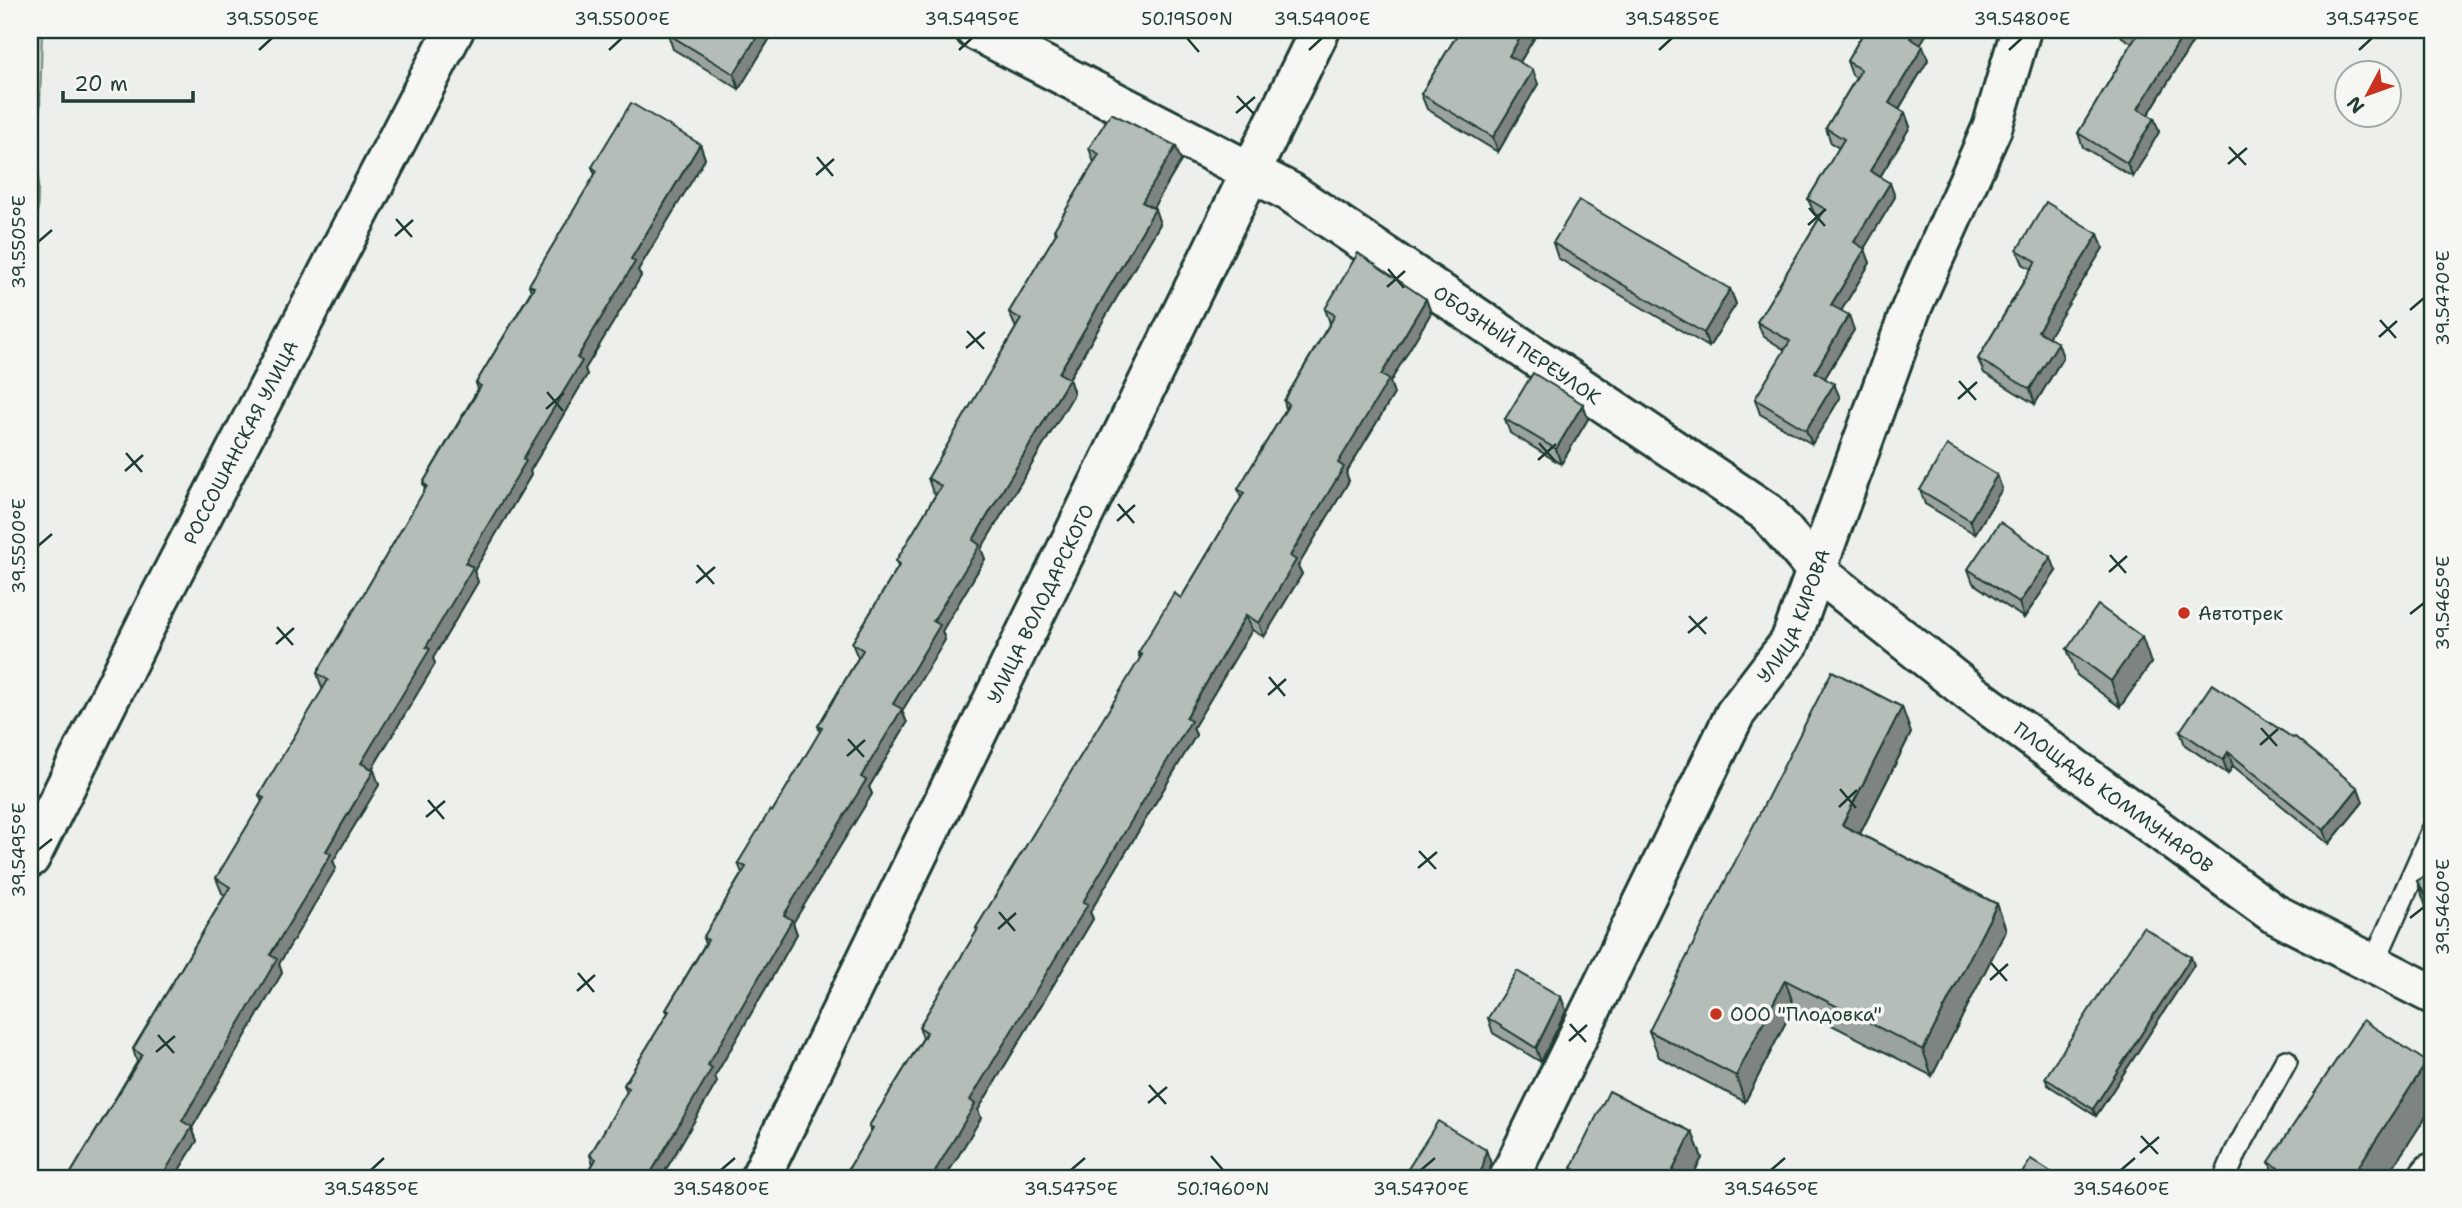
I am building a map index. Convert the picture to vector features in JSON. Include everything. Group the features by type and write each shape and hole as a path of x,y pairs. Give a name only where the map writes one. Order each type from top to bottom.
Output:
{"street":[{"name":"РОССОШАНСКАЯ УЛИЦА","path":"30,858 165,588 454,30"},
{"name":"ОБОЗНЫЙ ПЕРЕУЛОК","path":"975,30 1248,173 1290,192 1768,513 1816,570"},
{"name":"УЛИЦА ВОЛОДАРСКОГО","path":"760,1178 1320,30"},
{"name":"УЛИЦА КИРОВА","path":"1509,1178 1735,714 1790,642 1910,309 1992,128 2021,30"},
{"name":"ПЛОЩАДЬ КОММУНАРОВ","path":"1816,570 1971,693 2273,913 2432,993"},
{"path":"2428,1178 2432,1173"}],"lane":[{"path":"2373,964 2432,832"},
{"path":"2225,1178 2236,1152 2286,1061"}],"shaded area":[{"path":"30,30 42,30 30,510"}],"building":[{"path":"670,30 761,30 734,74 668,34"},
{"path":"1460,30 1525,30 1509,56 1533,70 1493,137 1421,94"},
{"path":"1865,30 1915,30 1910,38 1923,46 1889,103 1905,113 1870,171 1890,183 1854,242 1865,249 1831,305 1849,315 1815,372 1834,384 1806,430 1755,399 1790,341 1757,322 1825,209 1808,199 1844,139 1826,128 1861,70 1847,61"},
{"path":"2128,30 2186,30 2138,109 2154,118 2127,163 2078,133 2137,35"},
{"path":"631,103 700,144 631,259 635,262 577,358 582,361 465,563 473,567 426,647 430,649 361,763 374,770 326,851 331,854 270,955 277,959 182,1121 192,1127 161,1178 68,1178 142,1055 133,1049 230,887 216,878 264,798 259,795 328,680 317,673 427,486 423,483 481,386 476,383 534,287 529,285 597,171 592,167"},
{"path":"1111,113 1176,146 1142,202 1155,209 1059,373 1069,379 973,540 980,545 933,621 940,625 893,704 902,709 861,777 866,780 784,915 792,920 708,1065 712,1068 648,1178 585,1178 596,1159 590,1155 629,1088 624,1085 669,1011 666,1010 708,940 703,938 746,867 738,863 822,728 818,726 863,650 852,643 900,564 896,561 941,486 928,478 1021,319 1009,312 1057,232 1054,230 1099,154 1089,148"},
{"path":"1579,200 1730,289 1704,333 1553,243"},
{"path":"2046,202 2098,234 2038,331 2058,343 2030,389 1978,359 2036,261 2017,250"},
{"path":"1358,253 1426,299 1381,375 1389,379 1338,463 1344,467 1290,556 1296,560 1259,623 1246,615 1186,718 1191,721 1083,902 1088,904 970,1100 975,1104 931,1178 843,1178 873,1128 869,1126 927,1032 919,1027 978,929 976,928 1142,655 1138,653 1174,593 1181,598 1244,493 1238,489 1289,404 1284,401 1335,315 1325,309"},
{"path":"1533,373 1583,404 1556,449 1505,419"},
{"path":"1947,445 1997,475 1970,520 1920,490"},
{"path":"2000,522 2051,557 2019,603 1968,569"},
{"path":"2098,605 2142,637 2111,681 2067,649"},
{"path":"1832,671 1902,707 1842,825 1997,904 1923,1050 1785,980 1736,1076 1649,1031"},
{"path":"2212,684 2295,737 2358,788 2324,830 2228,752 2223,760 2180,731"},
{"path":"2432,872 2432,907 2417,881"},
{"path":"2143,927 2191,957 2093,1109 2045,1078"},
{"path":"1517,971 1561,997 1536,1048 1488,1018"},
{"path":"2363,1020 2427,1062 2351,1178 2294,1178 2269,1162"},
{"path":"1609,1091 1692,1132 1669,1178 1592,1178 1571,1168"},
{"path":"1438,1121 1486,1150 1483,1167 1476,1178 1423,1178 1408,1169"},
{"path":"2031,1159 2060,1178 2019,1178"}],"place":[{"name":"Автотрек","path":"2184,613"},
{"name":"ООО \"Плодовка\"","path":"1716,1014"}]}
